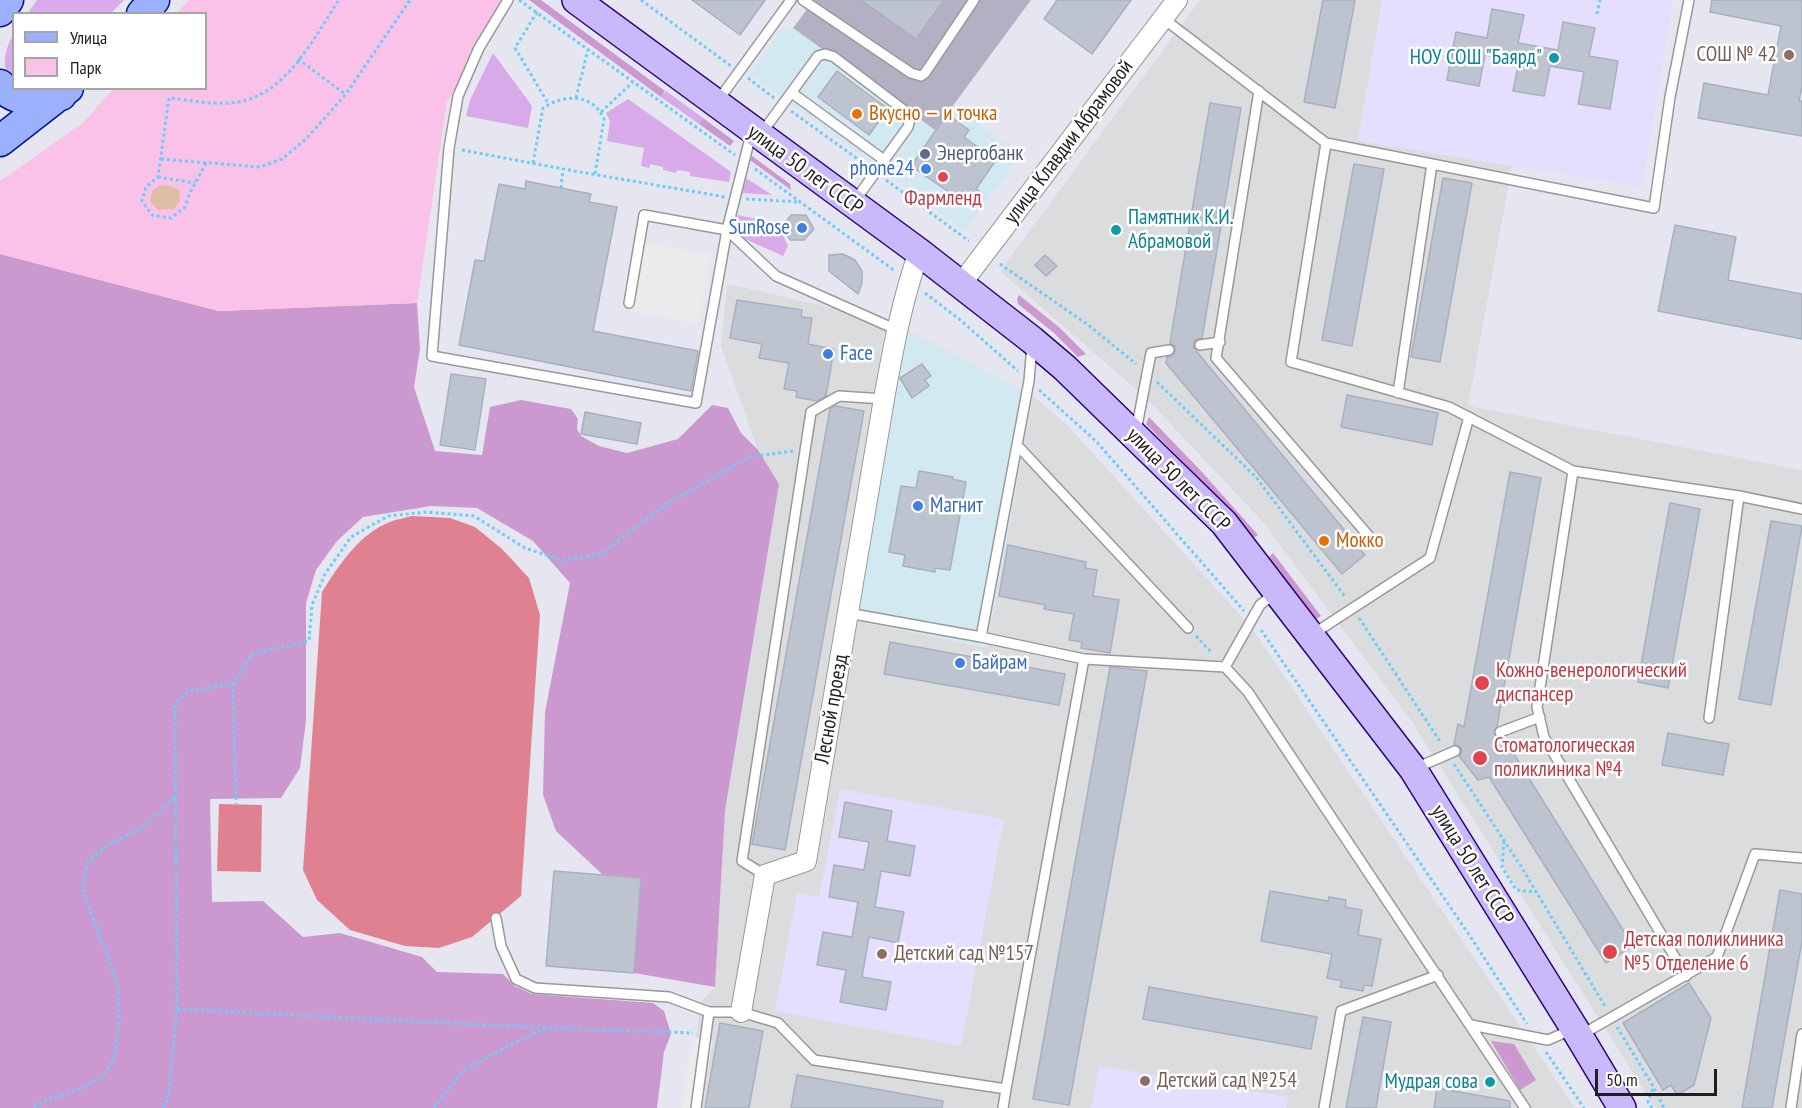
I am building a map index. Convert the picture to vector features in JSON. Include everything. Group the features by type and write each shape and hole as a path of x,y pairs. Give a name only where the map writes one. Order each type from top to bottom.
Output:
{"main road":[{"path":"0,11 8,0"},
{"path":"144,12 154,0"},
{"name":"улица 50 лет СССР","path":"576,0 755,134 919,252 1032,340 1065,368 1224,523 1413,770 1622,1108"},
{"path":"0,85 9,93 26,100 45,99 65,92"},
{"path":"0,141 65,92"}],"street":[{"name":"улица Клавдии Абрамовой","path":"961,284 1177,0"},
{"name":"Лесной проезд","path":"765,875 806,861 884,399 897,330 919,252"},
{"path":"741,1012 765,875"}],"lane":[{"path":"508,0 479,48 458,96 449,148 432,356 696,403 728,230 745,162 755,134 792,93 818,56 825,54 834,57 905,111 910,119 908,127 852,204"},
{"path":"716,104 791,0"},
{"path":"803,0 911,73 921,76 974,0"},
{"path":"1164,19 1326,143 1654,208 1670,97 1689,0"},
{"path":"1259,91 1216,358 1373,541"},
{"path":"792,93 884,160"},
{"path":"1326,143 1291,362 1449,407 1573,471 1739,496 1802,509"},
{"path":"1398,393 1431,164"},
{"path":"629,303 644,215 728,230 776,276 897,330"},
{"path":"981,637 1029,381 1032,340"},
{"path":"1200,345 1220,342"},
{"path":"1135,436 1151,353 1168,350"},
{"path":"765,875 742,861 811,412 839,396 884,399"},
{"path":"1310,635 1430,558 1469,417"},
{"path":"1017,445 1188,628"},
{"path":"1573,471 1537,707 1544,737 1686,976"},
{"path":"1708,718 1739,496"},
{"path":"1226,667 1260,605 1277,592"},
{"path":"848,613 981,637 1084,659 1226,667 1248,692 1525,1108"},
{"path":"1003,1108 1084,659"},
{"path":"1500,732 1540,717"},
{"path":"1413,770 1452,752"},
{"path":"1471,1025 1548,1040 1577,1032 1611,1017 1717,957 1755,854 1802,858"},
{"path":"496,918 501,946 516,979 535,988 669,997 710,1011 741,1012 778,1023 814,1060 1006,1089"},
{"path":"1324,1108 1341,1011 1438,975"},
{"path":"696,1108 710,1011"},
{"path":"1791,1108 1802,1034"}],"path":[{"path":"206,163 185,207 171,218 152,215 142,201 146,187 158,177 169,98 238,102 266,92 291,69 339,0"},
{"path":"161,159 260,167 282,159 306,139 346,94 410,0"},
{"path":"449,148 735,199 801,202 519,0"},
{"path":"641,0 969,241"},
{"path":"1597,14 1600,0"},
{"path":"537,12 515,48 549,104"},
{"path":"576,98 588,49"},
{"path":"298,59 346,94"},
{"path":"601,112 633,82"},
{"path":"533,163 543,108 561,98 576,98 591,102 601,112 604,119 596,174"},
{"path":"561,188 563,169"},
{"path":"158,177 195,183"},
{"path":"1000,264 1087,324 1148,373 1256,477 1352,608 1452,752 1653,1086 1664,1108"},
{"path":"991,347 1096,441 1252,619 1470,936 1584,1108"},
{"path":"236,804 233,683 252,654 309,640 312,605 325,574 351,537 388,516 427,512 474,516 525,548 561,560 601,554 665,505 749,457 805,450"},
{"path":"1188,628 1226,667"},
{"path":"163,1108 168,1099 177,1009 176,704 187,692 233,683"},
{"path":"34,1108 44,1101 80,1089 104,1077 114,1058 119,1021 118,986 82,888 88,861 106,846 143,826 176,796"},
{"path":"1504,841 1502,867 1516,890 1535,892"},
{"path":"177,1009 547,1028 706,1033"},
{"path":"434,1108 462,1071 507,1046 547,1028"},
{"path":"1652,1108 1648,1102 1653,1086"}],"shaded area":[{"path":"37,0 124,0 112,12 29,12"},
{"path":"529,0 541,0 665,91 661,97"},
{"path":"814,0 1031,0 935,130 793,28"},
{"path":"1200,0 1382,0 1358,140 1512,166 1468,406 1802,470 1802,1108 1655,1108 1414,725 1264,523 1146,398 1000,271"},
{"path":"1382,0 1673,0 1642,187 1358,141"},
{"path":"793,28 934,130 953,105 1021,154 965,231 749,74 782,29"},
{"path":"12,37 12,79 5,65"},
{"path":"493,53 532,106 528,128 466,116 470,100"},
{"path":"666,91 703,118 699,124 661,97"},
{"path":"628,99 731,172 729,182 690,176 690,172 677,170 676,173 650,164 649,168 641,166 644,148 607,141 610,121 606,113"},
{"path":"703,118 734,141 730,146 699,124"},
{"path":"752,156 790,184 791,190 750,160"},
{"path":"746,178 772,195 742,193"},
{"path":"160,185 179,190 180,201 174,209 158,210 150,201 152,191"},
{"path":"737,215 781,224 780,229 788,246 783,256 736,235 734,228"},
{"path":"634,241 711,255 698,323 621,309"},
{"path":"0,254 219,311 417,303 420,349 414,387 435,451 482,455 490,407 521,400 571,409 578,419 577,429 581,436 599,446 627,453 678,439 712,405 728,408 741,433 758,450 779,484 725,811 715,987 634,973 641,878 603,875 556,831 543,795 545,712 570,583 533,541 477,508 431,506 363,517 337,541 316,570 306,603 306,721 300,768 281,798 210,799 212,902 263,901 303,937 340,933 422,957 437,972 503,974 515,986 532,994 653,1003 664,1011 671,1034 664,1052 657,1108 0,1108"},
{"path":"727,284 886,320 838,617 987,648 1033,396 1067,425 1251,627 1575,1108 692,1108 687,1097 701,1002 715,987 725,811 779,485 758,450 721,346"},
{"path":"1019,295 1060,328 1086,354 1078,357 1054,333 1018,304"},
{"path":"886,320 1033,396 987,648 838,617"},
{"path":"1149,417 1258,535 1252,539 1146,424"},
{"path":"412,516 450,518 475,527 502,549 529,578 540,615 521,896 472,937 439,948 405,946 350,930 317,900 303,870 322,592 359,542 379,527"},
{"path":"1273,553 1321,616 1315,620 1268,558"},
{"name":"Детский сад №157","path":"840,789 1004,819 961,1046 775,1011 797,893 819,897"},
{"path":"219,804 262,805 261,872 217,871"},
{"path":"693,1037 713,1041 700,1108 681,1108"},
{"path":"1491,1041 1514,1044 1536,1080 1520,1090"},
{"name":"Детский сад №254","path":"1099,1066 1288,1097 1286,1108 1091,1108"}],"green space":[{"path":"189,0 508,0 447,102 417,303 219,311 0,254 0,181 83,123 112,90 207,90 207,12 178,12"}],"building":[{"path":"692,0 765,0 740,35"},
{"path":"861,0 944,0 916,39"},
{"path":"1057,0 1131,0 1092,54 1044,19"},
{"path":"1323,0 1355,0 1335,108 1304,102"},
{"name":"СОШ № 42","path":"1712,0 1802,0 1802,87 1799,101 1802,101 1802,136 1698,118 1704,83 1768,95 1781,26 1710,12"},
{"name":"НОУ СОШ \"Баярд\"","path":"1492,9 1524,15 1518,43 1558,50 1563,22 1595,28 1589,56 1618,61 1610,109 1578,104 1584,72 1550,66 1544,96 1513,91 1519,61 1485,55 1479,86 1447,80 1456,32 1487,38"},
{"path":"837,71 888,109 869,135 818,97"},
{"path":"1210,103 1241,108 1202,338 1195,340 1193,347 1365,555 1342,574 1166,363 1167,357 1173,356 1175,352 1175,346 1170,343"},
{"path":"947,114 969,130 964,137 996,160 976,189 982,193 972,208 911,166"},
{"path":"1354,164 1384,169 1352,346 1322,340"},
{"path":"1443,178 1472,183 1440,362 1411,357"},
{"path":"526,181 591,194 589,202 617,207 593,331 698,351 691,391 459,345 475,260 484,261 499,184 525,189"},
{"path":"791,215 806,215 814,229 804,240 790,240 783,226"},
{"path":"1675,225 1736,237 1728,280 1802,294 1802,339 1658,311"},
{"path":"843,254 855,260 862,271 862,283 858,294 829,271 829,255"},
{"path":"1045,255 1057,266 1046,276 1035,265"},
{"path":"737,300 802,310 801,317 812,318 808,344 834,349 826,396 817,401 796,397 797,391 784,389 789,363 759,358 762,344 730,338"},
{"path":"922,364 931,376 925,380 929,386 912,398 900,378"},
{"path":"451,374 486,379 475,450 440,445"},
{"path":"1347,395 1438,413 1432,445 1341,427"},
{"path":"835,406 864,411 785,850 752,844 830,409"},
{"path":"585,412 641,423 637,444 581,434"},
{"path":"919,471 953,477 952,479 966,482 950,570 935,568 935,572 903,566 905,555 889,552 901,486 916,488"},
{"path":"1510,472 1541,478 1494,734 1498,738 1504,738 1633,946 1606,963 1489,777 1478,780 1459,756 1462,752 1461,748 1454,744 1458,724 1464,727"},
{"path":"1670,503 1700,509 1668,688 1638,682"},
{"path":"1771,521 1802,526 1771,705 1739,699"},
{"path":"1008,545 1086,562 1085,568 1097,570 1093,596 1119,600 1110,653 1081,648 1082,642 1069,640 1074,614 1044,609 1045,605 999,596"},
{"path":"890,642 1065,674 1059,705 884,674"},
{"path":"1110,667 1147,671 1069,1105 1033,1099"},
{"path":"1668,733 1729,744 1723,775 1662,765"},
{"path":"845,802 892,811 887,841 915,846 910,876 881,871 875,907 904,912 898,943 869,937 862,977 891,982 886,1010 840,1002 846,970 817,965 823,932 852,937 858,902 829,897 834,865 864,870 869,842 839,837"},
{"path":"554,871 641,878 634,973 546,966"},
{"path":"1780,890 1802,894 1802,941 1772,1108 1742,1108"},
{"path":"1270,891 1328,901 1329,897 1346,900 1345,907 1362,910 1358,935 1381,939 1372,986 1364,985 1363,991 1340,987 1342,981 1327,978 1332,954 1261,941"},
{"path":"1689,983 1711,1018 1694,1085 1677,1095 1671,1085 1663,1090 1623,1023"},
{"path":"1149,987 1317,1017 1311,1049 1143,1019"},
{"path":"1363,1017 1391,1022 1376,1108 1346,1108"},
{"path":"720,1023 763,1031 749,1108 705,1108"},
{"path":"797,1075 943,1101 942,1108 791,1108"},
{"path":"1437,1088 1510,1101 1510,1108 1434,1108"}],"place":[{"name":"СОШ № 42","path":"1789,55"},
{"name":"НОУ СОШ \"Баярд\"","path":"1554,58"},
{"name":"Вкусно — и точка","path":"857,114"},
{"name":"Энергобанк","path":"925,154"},
{"name":"phone24","path":"926,169"},
{"name":"Фармленд","path":"943,177"},
{"name":"SunRose","path":"802,228"},
{"name":"Памятник К.И. Абрамовой","path":"1116,230"},
{"name":"Face","path":"828,354"},
{"name":"Магнит","path":"918,506"},
{"name":"Мокко","path":"1324,541"},
{"name":"Байрам","path":"960,663"},
{"name":"Кожно-венерологический диспансер","path":"1482,683"},
{"name":"Стоматологическая поликлиника №4","path":"1480,758"},
{"name":"Детская поликлиника №5 Отделение 6","path":"1610,952"},
{"name":"Детский сад №157","path":"882,954"},
{"name":"Детский сад №254","path":"1145,1081"},
{"name":"Мудрая сова","path":"1490,1082"}]}
